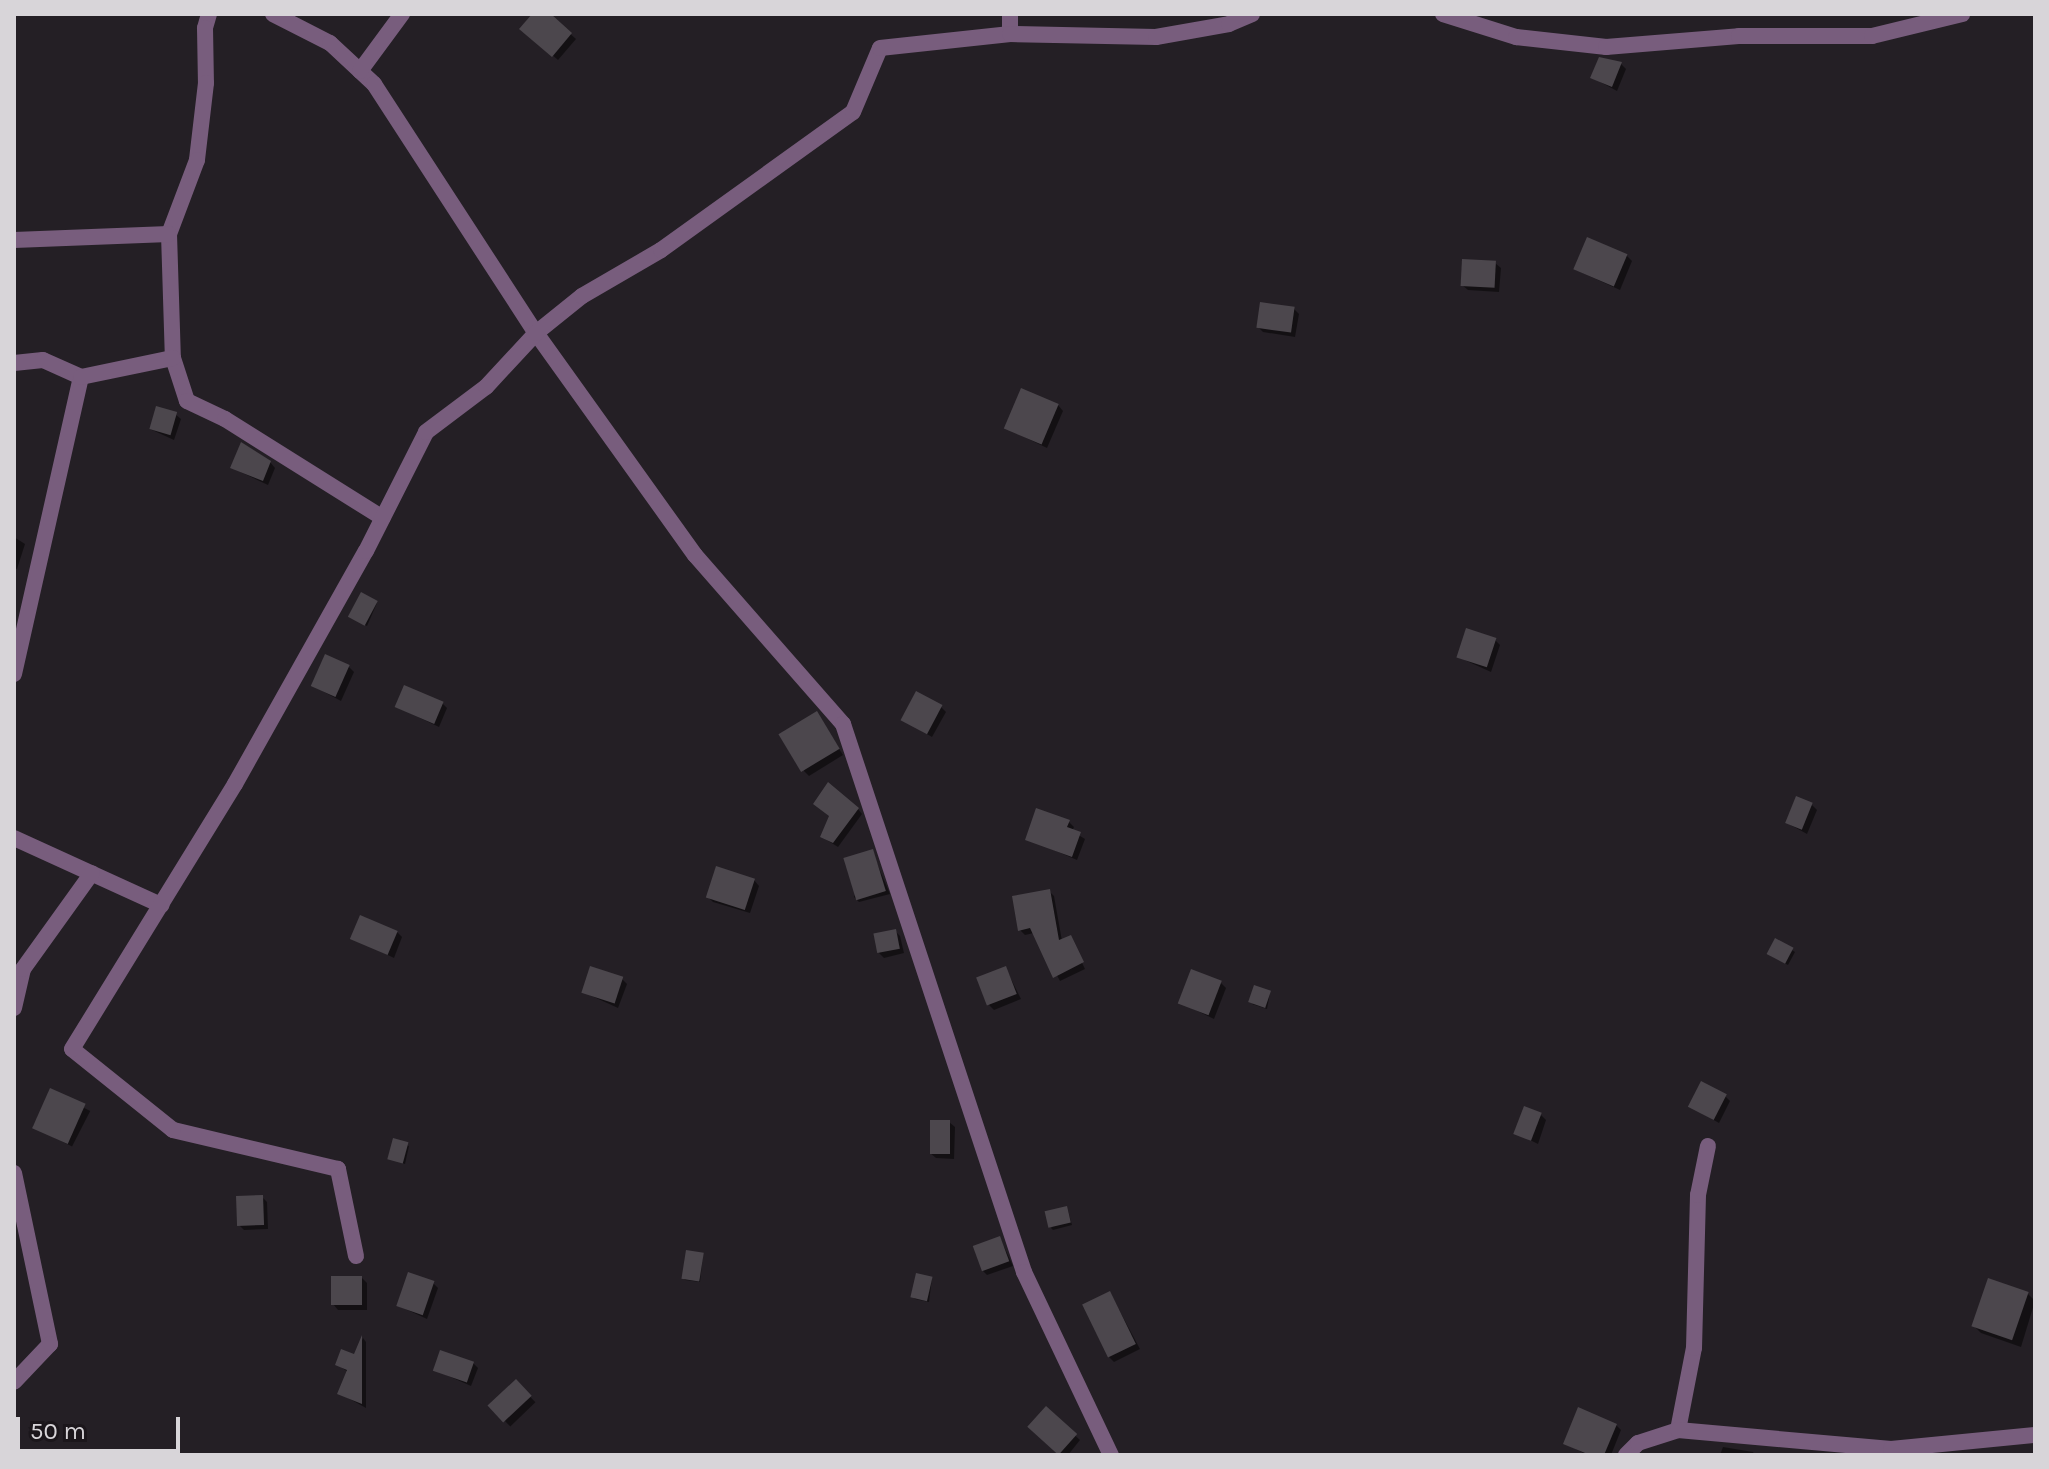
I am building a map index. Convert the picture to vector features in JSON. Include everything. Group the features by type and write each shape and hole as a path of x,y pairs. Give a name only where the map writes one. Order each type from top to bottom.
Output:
{"street":[{"path":"209,14 205,28 206,83 197,160 169,234 173,358 187,401 225,419 383,518"},
{"path":"273,14 330,43 374,84 536,333 695,555 843,724 1024,1272 1111,1455"},
{"path":"360,71 402,14"},
{"path":"1010,14 1010,34"},
{"path":"356,1256 338,1169 173,1130 72,1049 235,784 383,518 426,432 486,387 536,333 582,296 661,250 853,112 880,48 1010,34 1156,37 1229,24 1252,14"},
{"path":"1443,14 1516,37 1606,47 1739,36 1872,36 1962,14"},
{"path":"14,240 169,234"},
{"path":"14,363 43,360 81,377 173,358"},
{"path":"14,674 18,637 81,377"},
{"path":"14,838 161,905"},
{"path":"14,1008 23,969 92,873"},
{"path":"1678,1430 1694,1348 1698,1195 1708,1146"},
{"path":"14,1173 50,1344 14,1382"},
{"path":"1626,1455 1638,1443 1678,1430 1891,1449 2035,1435"}],"building":[{"path":"532,14 551,14 572,33 552,57 519,29"},
{"path":"1599,57 1622,62 1612,87 1590,78"},
{"path":"1587,237 1628,254 1614,286 1573,269"},
{"path":"1462,259 1496,261 1495,288 1461,286"},
{"path":"1260,302 1295,307 1291,333 1256,328"},
{"path":"1021,388 1059,404 1042,445 1004,429"},
{"path":"156,406 177,412 171,435 149,429"},
{"path":"241,442 271,461 263,481 230,468"},
{"path":"361,592 378,601 365,626 348,617"},
{"path":"1466,628 1496,638 1487,667 1456,657"},
{"path":"325,654 350,665 335,697 311,686"},
{"path":"404,685 444,702 434,724 395,707"},
{"path":"916,691 942,705 927,734 901,720"},
{"path":"817,711 840,749 801,772 778,734"},
{"path":"828,782 859,808 833,843 820,837 829,816 813,804"},
{"path":"1796,796 1813,803 1802,830 1785,823"},
{"path":"1036,808 1070,820 1067,827 1081,832 1072,857 1025,840"},
{"path":"873,849 886,891 856,900 843,858"},
{"path":"716,866 755,879 745,910 706,897"},
{"path":"1050,889 1059,940 1071,935 1084,962 1053,978 1030,928 1018,931 1012,896"},
{"path":"360,915 398,931 388,955 350,939"},
{"path":"896,929 900,949 877,953 873,933"},
{"path":"1775,938 1794,948 1785,964 1767,954"},
{"path":"590,966 623,977 615,1003 581,993"},
{"path":"1006,966 1017,994 987,1005 976,977"},
{"path":"1191,969 1222,981 1209,1015 1178,1004"},
{"path":"1254,985 1271,991 1265,1008 1248,1002"},
{"path":"1701,1081 1727,1094 1714,1120 1688,1107"},
{"path":"50,1088 86,1104 68,1144 32,1128"},
{"path":"1524,1106 1542,1113 1531,1141 1513,1134"},
{"path":"930,1120 950,1120 950,1154 930,1154"},
{"path":"393,1138 408,1142 403,1163 387,1159"},
{"path":"263,1195 264,1225 237,1226 236,1196"},
{"path":"1067,1206 1071,1223 1048,1228 1045,1211"},
{"path":"1000,1236 1009,1261 982,1271 973,1246"},
{"path":"686,1250 704,1253 699,1281 681,1279"},
{"path":"408,1272 434,1281 423,1315 396,1306"},
{"path":"916,1273 933,1277 927,1301 910,1297"},
{"path":"331,1276 362,1276 362,1305 331,1305"},
{"path":"1988,1278 2029,1292 2012,1340 1971,1326"},
{"path":"1110,1291 1136,1344 1108,1358 1082,1305"},
{"path":"362,1335 362,1404 337,1394 347,1370 335,1365 341,1349 354,1354"},
{"path":"440,1350 474,1362 467,1383 433,1371"},
{"path":"516,1379 532,1396 503,1422 487,1406"},
{"path":"1046,1406 1077,1434 1058,1455 1027,1427"},
{"path":"1578,1407 1617,1424 1604,1455 1590,1455 1563,1444"}]}
